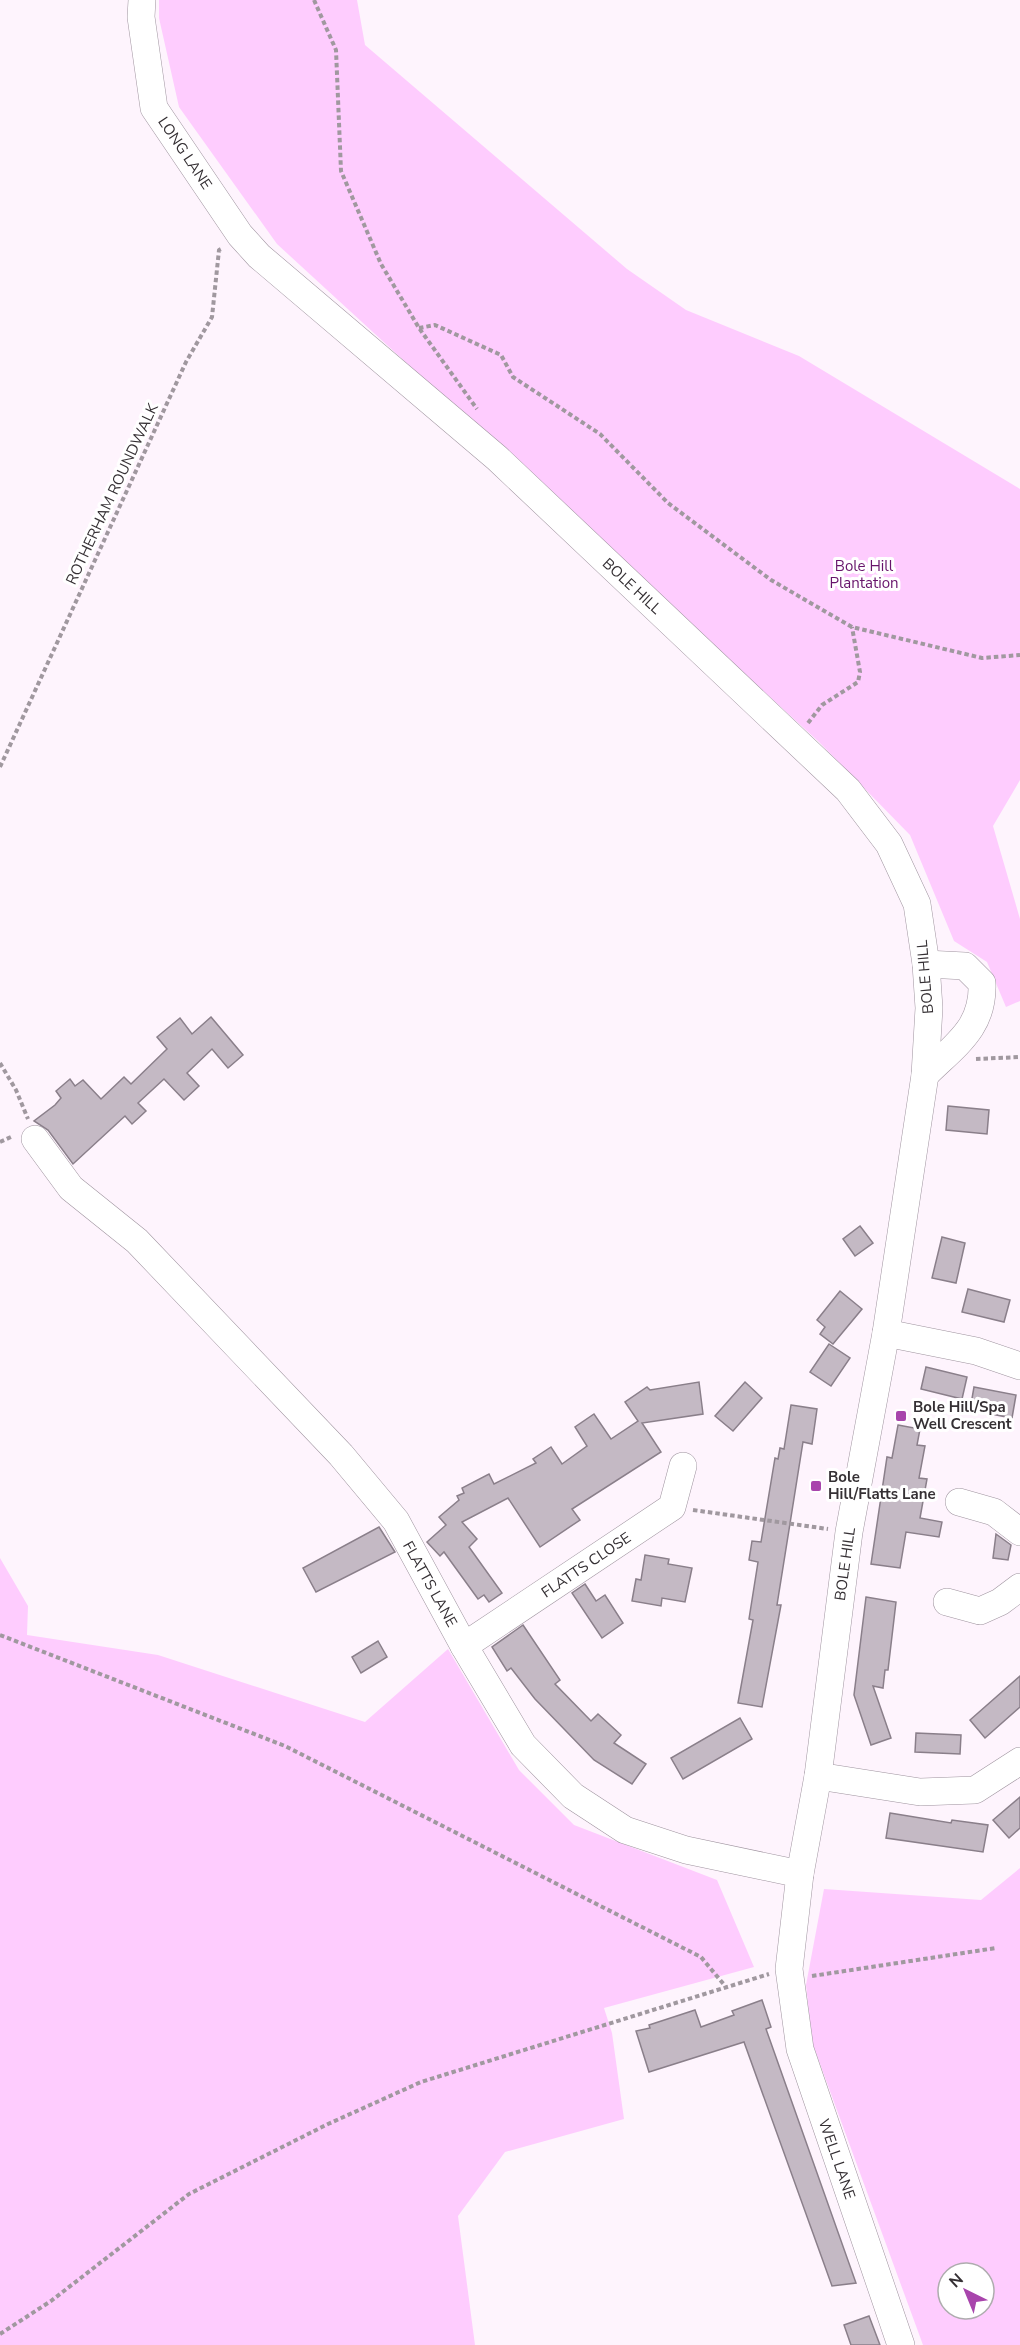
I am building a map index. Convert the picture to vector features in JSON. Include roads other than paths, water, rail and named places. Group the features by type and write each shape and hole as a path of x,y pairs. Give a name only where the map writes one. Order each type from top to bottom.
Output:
{"street":[{"name":"LONG LANE","path":"142,0 141,17 154,108 240,235 259,256"},
{"name":"BOLE HILL","path":"259,256 497,458 848,790 889,844 917,904 926,964 929,1008 925,1075 886,1334 849,1532 818,1776 800,1874 789,1974"},
{"path":"925,1075 972,1027 983,1005 982,983 965,966 926,964"},
{"name":"FLATTS LANE","path":"25,1137 71,1188 137,1241 341,1455 396,1521 464,1646 524,1745 573,1796 625,1830 686,1850 800,1874"},
{"path":"886,1334 976,1351 1020,1366"},
{"name":"FLATTS CLOSE","path":"464,1646 672,1507 683,1466"},
{"path":"959,1503 994,1512 1020,1532"},
{"path":"947,1602 980,1611 1000,1602 1020,1587"},
{"path":"818,1776 920,1792 975,1791 1020,1761"},
{"name":"WELL LANE","path":"789,1974 800,2049 901,2345"}],"place":[{"name":"Bole Hill/Spa Well Crescent","path":"901,1416"},
{"name":"Bole Hill/Flatts Lane","path":"816,1486"}],"park label":[{"name":"Bole Hill Plantation","path":"864,574"}]}
